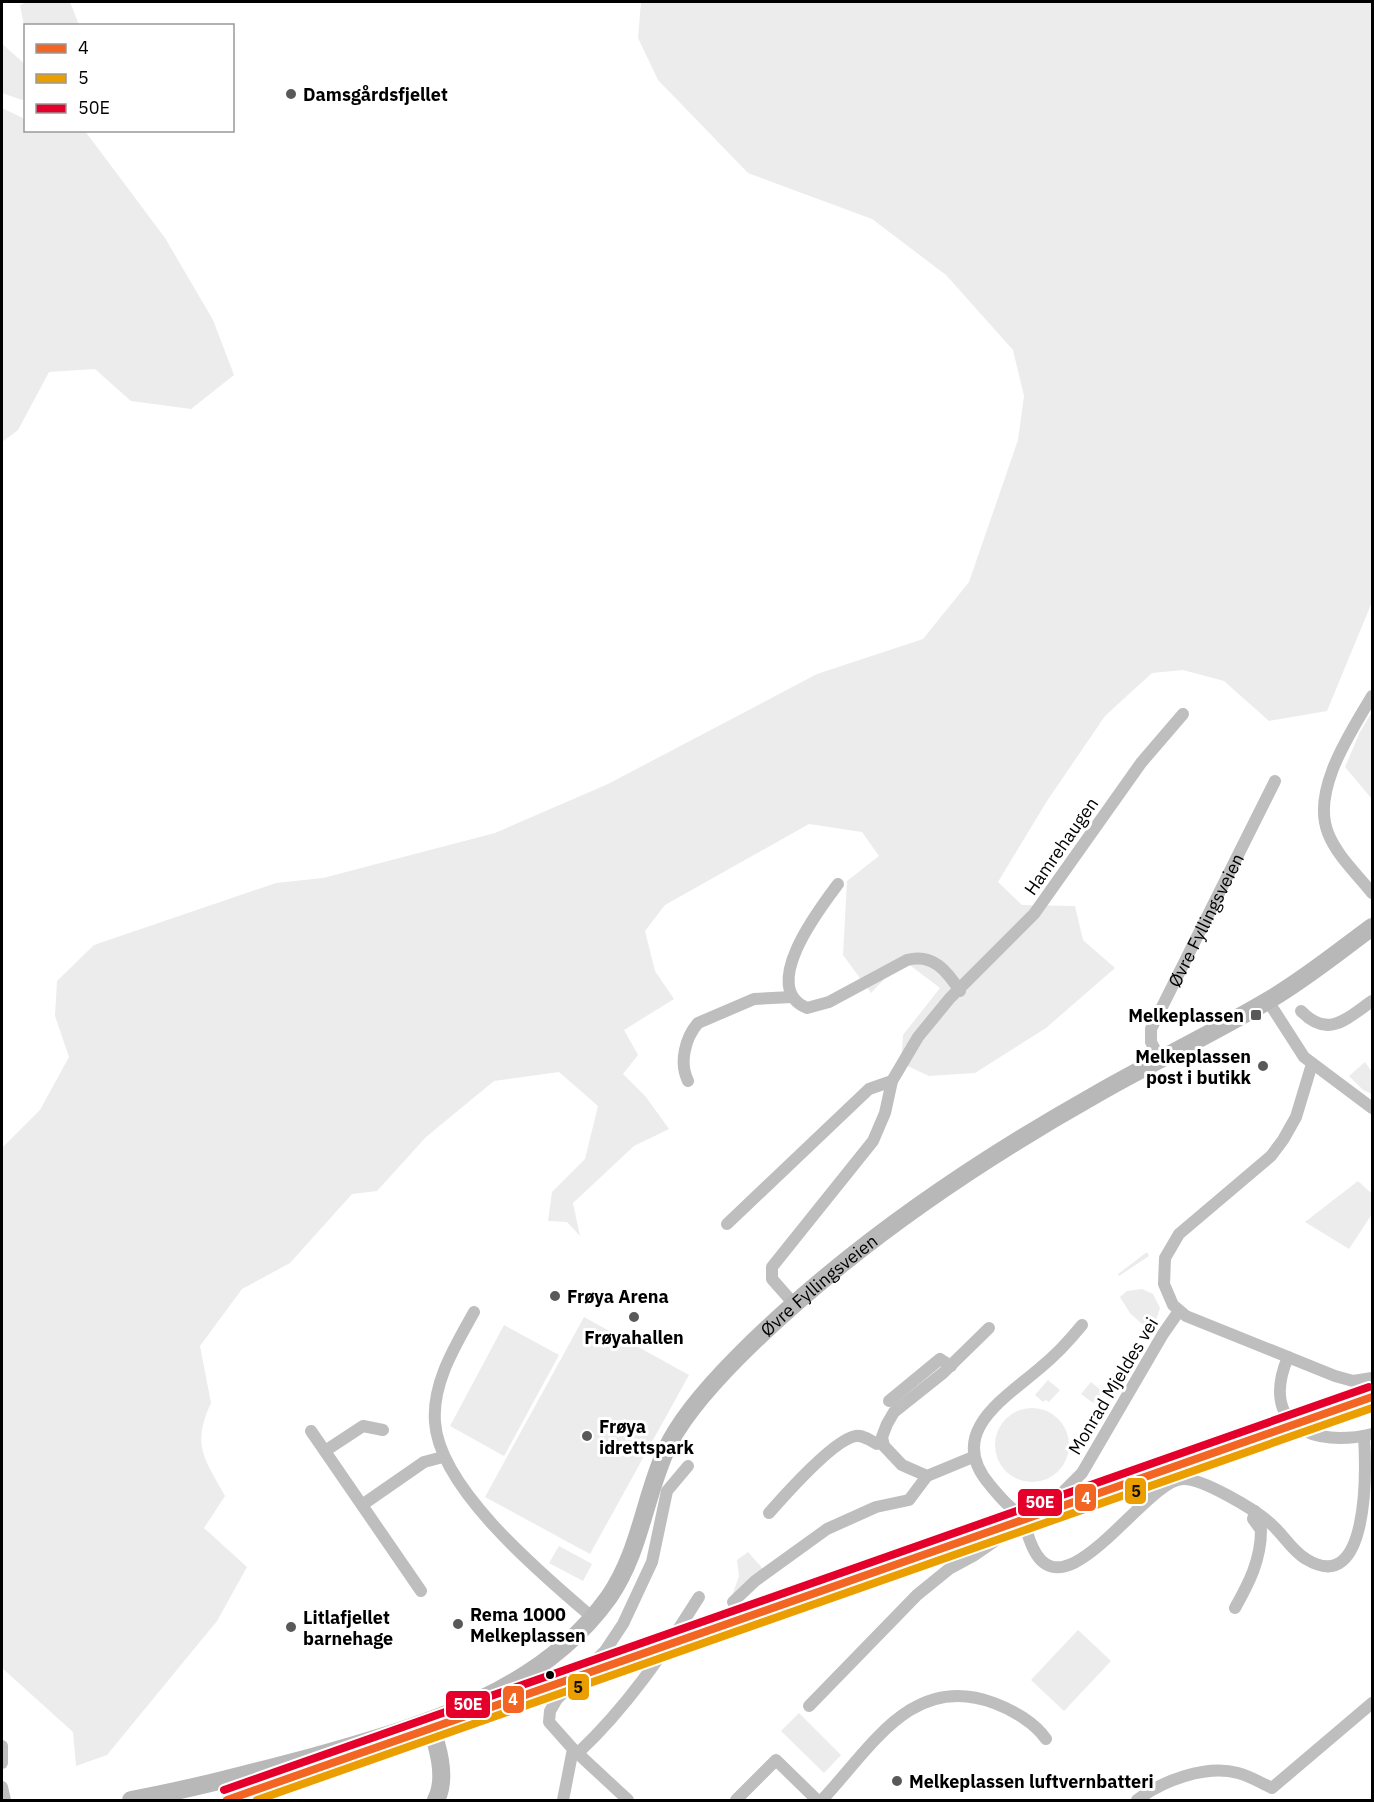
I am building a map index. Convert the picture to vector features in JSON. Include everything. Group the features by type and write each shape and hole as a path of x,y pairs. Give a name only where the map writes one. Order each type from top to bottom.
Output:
{"main road":[{"name":"Øvre Fyllingsveien","path":"131,1800 285,1764 429,1721 510,1685 562,1649 593,1617 614,1589 635,1547 659,1467 677,1429 696,1404 738,1359 794,1305 893,1224 1039,1128 1268,1001 1372,927"},
{"path":"429,1721 436,1743 441,1774 441,1787 436,1800"}],"street":[{"path":"1372,696 1335,766 1325,792 1323,809 1333,842 1372,893"},
{"name":"Hamrehaugen","path":"794,1305 772,1279 772,1267 873,1141 885,1113 892,1081 918,1037 1034,914 1141,763 1183,714"},
{"name":"Øvre Fyllingsveien","path":"1161,1059 1151,1042 1151,1029 1275,781"},
{"path":"792,997 791,960 801,940 838,884"},
{"path":"688,1081 682,1065 683,1057 698,1023 754,999 792,997 803,1006 813,1008 907,960 918,957 941,966 960,991"},
{"path":"1268,1001 1312,1064 1372,1108"},
{"path":"1301,1011 1322,1026 1332,1026 1372,1001"},
{"path":"1179,1311 1168,1298 1164,1284 1163,1270 1170,1248 1179,1234 1271,1156 1296,1117 1312,1064"},
{"path":"727,1224 869,1089 892,1081"},
{"name":"Monrad Mjeldes vei","path":"809,1706 917,1595 949,1569 1063,1493 1082,1473 1162,1334 1179,1311 1345,1380 1372,1378"},
{"path":"474,1312 440,1382 435,1421 443,1458 485,1516 524,1555 593,1617"},
{"path":"1082,1325 1044,1365 986,1414 974,1443 973,1456 988,1483 1014,1510 1028,1518 1026,1533 1037,1556 1044,1563 1054,1567 1070,1565 1085,1558 1171,1481 1198,1480 1255,1511 1305,1559 1320,1565 1344,1560 1352,1550 1360,1523 1368,1435 1319,1437 1299,1430 1291,1424 1280,1396 1280,1385 1288,1357"},
{"path":"882,1442 887,1424 894,1412 951,1365 989,1328"},
{"path":"890,1401 940,1359 951,1365"},
{"path":"325,1451 363,1426 383,1430"},
{"path":"311,1431 421,1591"},
{"path":"769,1514 804,1475 848,1439 858,1436 877,1444 882,1442"},
{"path":"882,1442 902,1466 927,1476"},
{"path":"733,1602 755,1581 827,1529 876,1507 909,1500 927,1476 973,1456"},
{"path":"362,1505 424,1462 443,1458"},
{"path":"628,1800 575,1751 549,1722 550,1711 557,1700 606,1651 623,1624 652,1562 668,1491 688,1466"},
{"path":"1235,1608 1251,1581 1261,1546 1261,1530 1252,1516 1255,1511"},
{"path":"563,1800 575,1751 610,1722 638,1688 699,1597"},
{"path":"822,1800 895,1722 911,1708 937,1696 967,1695 998,1705 1036,1727 1046,1739"},
{"path":"1137,1800 1165,1785 1217,1770 1239,1773 1272,1788 1372,1703"},
{"path":"2,1746 2,1763"},
{"path":"736,1800 776,1760 817,1800"},
{"path":"2,1787 5,1800"}],"shaded area":[{"path":"27,2 70,2 79,24 24,26 20,5"},
{"path":"641,2 1372,2 1372,602 1327,711 1269,721 1224,681 1183,670 1152,673 1105,716 1047,801 998,882 1022,905 1075,906 1083,940 1115,968 1046,1028 975,1073 929,1076 901,1063 903,1035 940,988 903,960 871,993 843,955 847,881 879,856 862,832 809,824 665,905 645,931 655,971 674,999 624,1030 638,1055 623,1074 646,1097 669,1129 634,1146 573,1203 580,1236 567,1222 548,1221 552,1192 585,1159 598,1106 559,1072 494,1081 426,1137 377,1191 352,1194 290,1263 242,1289 200,1346 211,1403 205,1418 201,1442 207,1462 225,1496 204,1528 247,1567 217,1621 107,1755 76,1766 73,1732 2,1668 2,1148 40,1110 69,1057 55,1016 57,981 94,945 276,883 323,878 495,833 608,784 817,674 923,639 969,582 1018,440 1024,396 1013,350 946,275 872,219 748,173 658,80 638,38"},
{"path":"2,44 24,63 24,99 2,93"},
{"path":"2,108 24,119 24,132 86,132 165,238 213,320 234,375 191,409 131,401 95,369 49,372 18,430 2,442"},
{"path":"1372,712 1372,799 1345,767 1360,732"},
{"path":"1365,1062 1372,1072 1372,1094 1363,1090 1349,1076"},
{"path":"1358,1181 1372,1194 1372,1214 1349,1249 1305,1222"},
{"path":"1147,1252 1149,1256 1119,1276 1118,1274"},
{"path":"1142,1289 1153,1294 1160,1308 1152,1333 1130,1313 1120,1297 1127,1291"},
{"name":"Frøya idrettspark","path":"584,1317 689,1375 590,1554 485,1497"},
{"path":"504,1325 559,1355 504,1456 450,1426"},
{"path":"1048,1380 1060,1390 1049,1402 1046,1400 1043,1402 1035,1395"},
{"path":"1091,1382 1103,1392 1093,1403 1081,1394"},
{"path":"1032,1408 1053,1414 1063,1424 1069,1445 1063,1466 1053,1476 1032,1482 1011,1476 1001,1466 995,1445 1001,1424 1011,1414"},
{"path":"559,1546 592,1564 583,1581 549,1563"},
{"path":"748,1552 763,1569 735,1594 733,1593 739,1576 737,1560"},
{"path":"1078,1630 1111,1661 1064,1711 1031,1680"},
{"path":"799,1713 841,1755 824,1773 781,1731"}],"tunnel":[{"path":"227,1800 1372,1397"}],"transit line":[{"name":"50E","path":"224,1790 1369,1387"},
{"name":"4","path":"227,1800 1372,1397"},
{"name":"5","path":"257,1800 1372,1408"}],"place":[{"name":"Damsgårdsfjellet","path":"291,94"},
{"name":"Melkeplassen","path":"1256,1015"},
{"name":"Melkeplassen post i butikk","path":"1263,1066"},
{"name":"Frøya Arena","path":"555,1296"},
{"name":"Frøyahallen","path":"634,1317"},
{"name":"Frøya idrettspark","path":"587,1436"},
{"name":"Rema 1000 Melkeplassen","path":"458,1624"},
{"name":"Litlafjellet barnehage","path":"291,1627"},
{"name":"Melkeplassen luftvernbatteri","path":"897,1781"}]}
